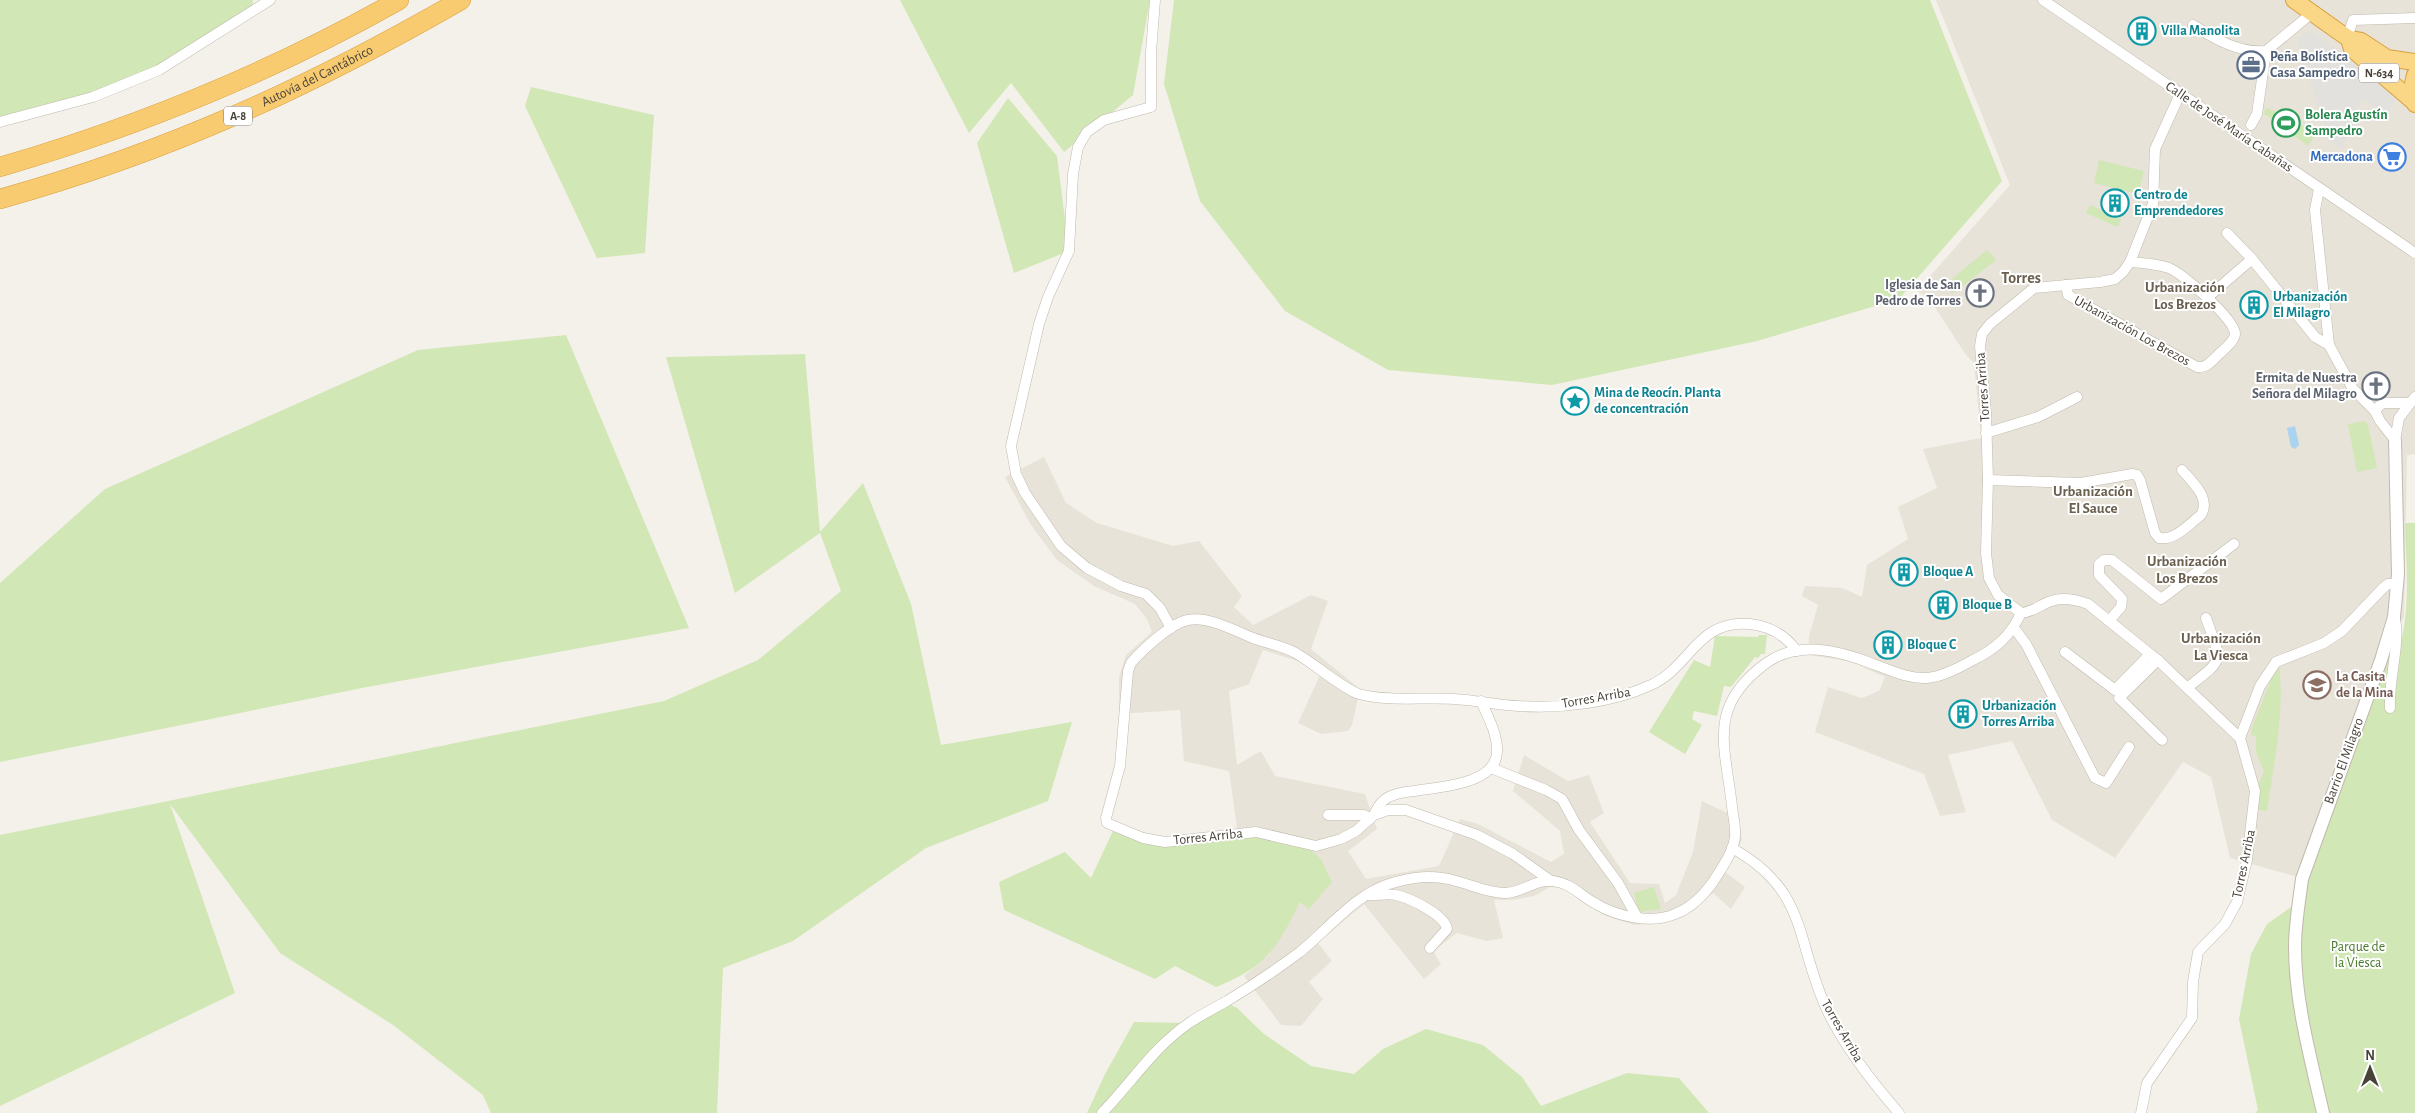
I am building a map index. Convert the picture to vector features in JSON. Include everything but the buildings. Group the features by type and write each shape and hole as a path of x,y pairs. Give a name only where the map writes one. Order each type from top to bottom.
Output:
{"highway":[{"name":"A-8","path":"0,167 114,132 190,102 301,52 399,0"},
{"name":"Autovía del Cantábrico","path":"0,199 126,160 248,111 328,74 461,0"},
{"name":"N-634","path":"2294,0 2348,38 2361,41 2387,58 2415,62"},
{"name":"N-634","path":"2348,38 2352,49 2415,103"},
{"name":"N-634","path":"2415,75 2412,88 2415,103"}],"street":[{"path":"0,122 93,97 159,70 270,0"},
{"path":"1155,0 1151,52 1152,107 1104,120 1087,132 1078,147 1073,174 1069,250 1048,297 1039,324 1011,446 1016,474 1040,517 1061,546 1087,568 1121,586 1146,594 1160,608 1171,628"},
{"name":"Calle de José María Cabañas","path":"2043,0 2415,253"},
{"path":"2193,25 2224,44 2256,51 2266,51 2312,13"},
{"path":"2348,38 2353,20 2415,18"},
{"name":"Calle de José María Cabañas","path":"2251,125 2257,114 2266,51"},
{"name":"Torres Arriba","path":"1328,816 1364,815 1372,817 1388,810 1406,810 1446,823 1477,835 1513,854 1551,881 1571,886 1603,907 1637,917 1666,917 1695,903 1713,881 1732,848 1735,839 1722,736 1728,707 1739,687 1753,674 1768,662 1784,654 1811,649 1841,652 1899,674 1924,678 1935,677 1986,653 2003,641 2014,628 2021,613 1998,595 1989,578 1986,552 1988,480 1980,346 1982,334 2000,315 2034,288 2114,279 2130,262 2153,204 2155,149 2180,94"},
{"path":"2319,189 2315,210 2329,345 2353,390 2375,411 2380,421 2395,440"},
{"path":"2227,232 2252,259 2317,340 2329,345"},
{"path":"2208,297 2252,259"},
{"name":"Urbanización Los Brezos","path":"2066,285 2068,295 2199,368 2209,364 2235,336 2232,326 2208,297 2168,268 2130,262"},
{"name":"Torres Arriba","path":"1986,433 2038,417 2077,397"},
{"name":"Barrio El Milagro","path":"2375,411 2382,403 2412,400"},
{"name":"Barrio El Milagro","path":"2322,1113 2302,1022 2297,980 2295,948 2302,879 2381,660 2394,618 2398,584 2395,440 2399,418 2412,400"},
{"path":"1988,480 2081,484 2132,474 2137,475 2155,533 2159,538 2164,539 2173,537 2201,515 2204,510 2204,500 2182,470"},
{"path":"2109,621 2122,603 2122,600 2099,575 2100,564 2104,560 2112,560 2161,599 2234,544"},
{"path":"2021,613 2032,612 2052,601 2074,600 2088,604 2154,657 2240,738 2266,675 2276,662 2324,643 2342,631 2388,584 2398,584"},
{"path":"2187,688 2218,661 2218,654 2206,618"},
{"path":"2390,708 2390,681 2397,633 2394,618"},
{"name":"Torres Arriba","path":"1491,768 1486,773 1462,783 1402,792 1382,801 1372,817 1356,831 1341,839 1316,846 1256,832 1166,842 1143,838 1107,823 1106,818 1120,766 1128,671 1137,656 1171,628 1189,619 1210,622 1297,653 1358,694 1404,700 1453,698 1518,706 1573,704 1632,693 1654,684 1667,674 1701,639 1718,627 1738,623 1763,626 1789,640 1797,651"},
{"path":"2014,628 2026,644 2096,778 2106,783 2130,747"},
{"path":"2065,652 2115,690 2154,657"},
{"path":"2154,657 2119,698 2162,740"},
{"path":"1481,701 1495,735 1498,751 1496,761 1491,768 1546,790 1562,799 1579,830 1618,883 1637,917"},
{"name":"Torres Arriba","path":"2141,1113 2147,1084 2192,1018 2193,974 2198,952 2228,919 2237,902 2252,831 2255,792 2240,738"},
{"name":"Torres Arriba","path":"1732,848 1764,869 1781,889 1800,927 1821,996 1828,1012 1855,1058 1899,1113"},
{"path":"1102,1113 1145,1062 1188,1023 1243,991 1292,957 1318,938 1365,894 1385,885 1417,876 1433,876 1454,880 1503,893 1521,891 1534,884 1551,881"},
{"path":"1365,894 1397,895 1438,914 1444,921 1447,929 1430,948"}],"shaded area":[{"path":"1936,0 2415,0 2415,454 2407,455 2404,616 2364,717 2308,880 2230,858 2211,777 2183,762 2115,858 2052,820 2012,741 1948,755 1966,812 1940,816 1924,774 1815,732 1828,687 1862,698 1879,691 1885,677 1849,661 1808,655 1809,636 1818,605 1802,596 1805,586 1842,588 1862,597 1867,565 1908,539 1898,507 1937,488 1923,449 1981,438 1974,363 1966,355 1929,298 1917,291 2010,185"},
{"name":"Mercadona","path":"2307,32 2312,32 2319,36 2368,74 2396,100 2385,113 2363,100 2357,110 2363,114 2341,148 2332,143 2327,133 2299,48 2297,38"},
{"path":"1044,457 1066,503 1097,523 1173,546 1199,541 1242,596 1234,607 1253,625 1311,595 1328,601 1311,649 1360,689 1352,725 1348,731 1321,734 1298,723 1320,675 1300,662 1263,650 1249,684 1229,691 1237,765 1261,751 1275,776 1365,794 1377,829 1348,851 1366,879 1439,866 1460,819 1478,824 1551,862 1564,854 1560,831 1513,791 1524,755 1568,781 1589,775 1604,813 1590,822 1630,883 1659,884 1665,903 1676,895 1693,852 1702,801 1738,818 1742,840 1724,871 1745,887 1731,909 1713,893 1689,911 1665,922 1635,925 1606,916 1563,888 1550,887 1534,896 1513,900 1494,900 1503,938 1487,941 1457,933 1433,951 1441,964 1424,979 1364,904 1318,943 1332,961 1309,982 1323,999 1301,1026 1281,1025 1244,976 1269,955 1300,901 1238,835 1229,771 1184,761 1180,710 1119,714 1119,677 1126,655 1152,632 1147,619 1135,604 1094,586 1057,560 1031,525 1005,477"}],"green space":[{"path":"0,0 253,0 252,6 156,66 115,85 0,118"},
{"path":"900,0 1150,0 1133,95 1064,152 1011,83 969,133"},
{"path":"1174,0 1930,0 2002,181 1899,299 1757,341 1552,385 1388,370 1285,311 1200,201 1164,84"},
{"path":"531,87 654,115 645,253 597,258 525,106"},
{"path":"1008,98 1057,156 1069,251 1014,273 977,143"},
{"name":"Bolera Agustín Sampedro","path":"2267,108 2290,118 2315,135 2308,146 2263,113"},
{"path":"2099,160 2144,171 2138,194 2094,183"},
{"path":"2090,205 2121,219 2118,227 2086,213"},
{"path":"1987,250 1996,260 1952,294 1947,288 1954,277"},
{"path":"566,335 689,628 362,688 0,762 0,583 105,489 418,350"},
{"path":"805,354 820,532 863,483 911,604 941,745 1072,722 1048,801 926,848 793,941 723,968 717,1113 491,1113 483,1095 393,1025 280,953 170,804 235,993 0,1106 0,835 664,701 758,660 841,591 820,533 735,593 666,357"},
{"path":"2365,421 2368,425 2377,468 2357,472 2348,424"},
{"name":"Parque de la Viesca","path":"2405,523 2415,523 2415,1113 2255,1113 2258,1110 2239,1019 2251,954 2267,924 2291,907 2303,903 2308,880 2364,717 2388,659 2396,657 2401,641 2406,608"},
{"path":"1759,635 1767,635 1765,654 1761,654 1758,658 1755,657 1731,687 1724,686 1717,716 1694,711 1692,719 1702,725 1685,754 1649,732 1694,660 1710,667 1715,636 1758,637"},
{"path":"2279,665 2280,720 2267,811 2256,809 2258,784 2264,772 2256,752 2256,736 2251,735 2251,730 2272,677"},
{"path":"1113,831 1144,842 1258,835 1307,847 1321,859 1332,882 1309,909 1300,902 1284,933 1259,964 1216,987 1175,966 1155,979 1004,910 999,882 1065,852 1091,878"},
{"path":"1654,887 1661,909 1639,912 1634,893"},
{"path":"1225,1002 1237,1008 1264,1034 1311,1066 1354,1074 1383,1049 1426,1029 1483,1045 1522,1077 1541,1106 1627,1073 1679,1078 1709,1113 1087,1113 1105,1074 1134,1022 1188,1023"}],"water":[{"path":"2295,426 2299,445 2295,449 2291,447 2287,428"}],"place":[{"name":"Villa Manolita","path":"2142,31"},
{"name":"Peña Bolística Casa Sampedro","path":"2251,65"},
{"name":"Bolera Agustín Sampedro","path":"2286,123"},
{"name":"Mercadona","path":"2392,157"},
{"name":"Centro de Emprendedores","path":"2115,203"},
{"name":"Iglesia de San Pedro de Torres","path":"1980,293"},
{"name":"Urbanización El Milagro","path":"2254,305"},
{"name":"Ermita de Nuestra Señora del Milagro","path":"2376,386"},
{"name":"Mina de Reocín. Planta de concentración","path":"1575,401"},
{"name":"Bloque A","path":"1904,572"},
{"name":"Bloque B","path":"1943,605"},
{"name":"Bloque C","path":"1888,645"},
{"name":"La Casita de la Mina","path":"2317,685"},
{"name":"Urbanización Torres Arriba","path":"1963,714"}],"district":[{"name":"Torres","path":"2021,278"},
{"name":"Urbanización Los Brezos","path":"2185,296"},
{"name":"Urbanización El Sauce","path":"2093,500"},
{"name":"Urbanización Los Brezos","path":"2187,570"},
{"name":"Urbanización La Viesca","path":"2221,646"}]}
